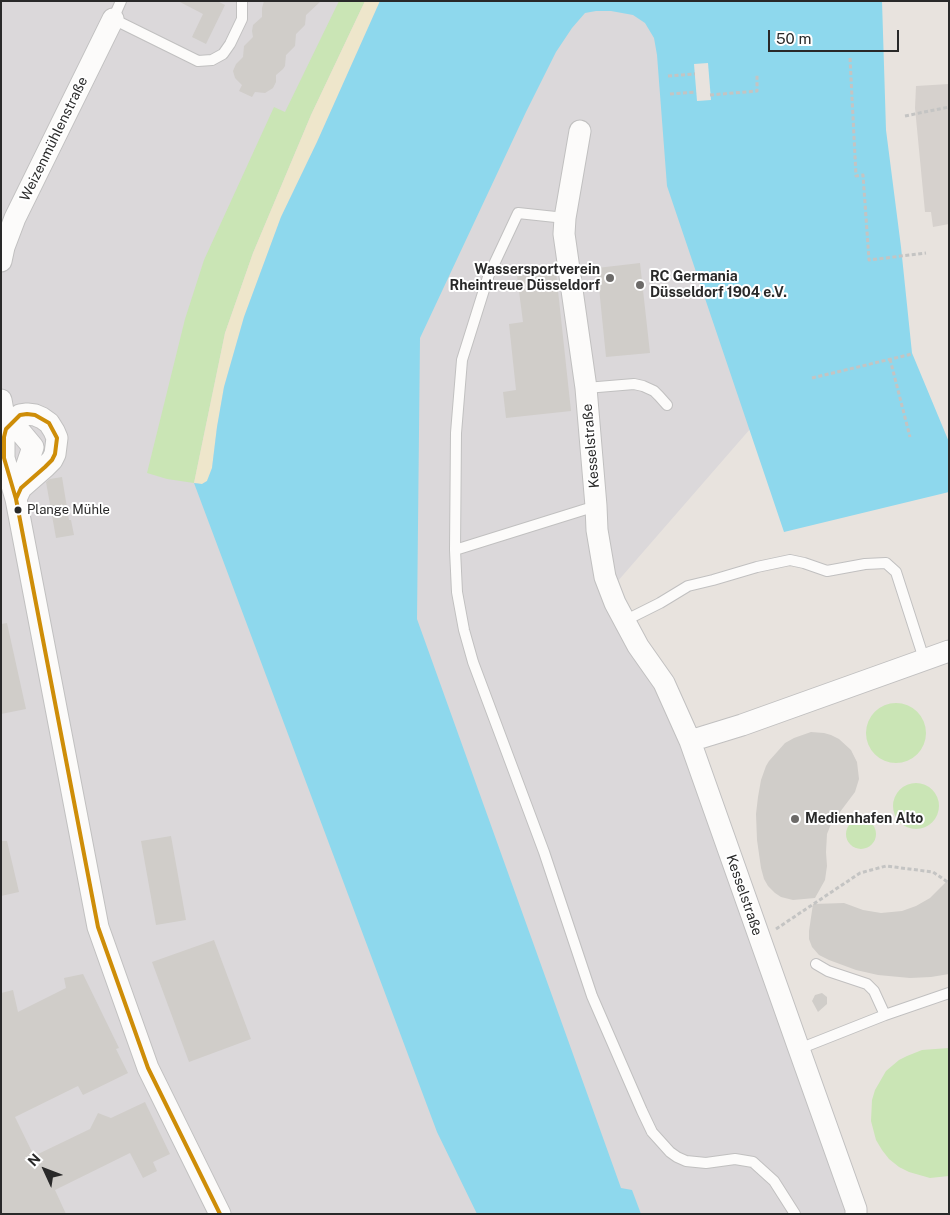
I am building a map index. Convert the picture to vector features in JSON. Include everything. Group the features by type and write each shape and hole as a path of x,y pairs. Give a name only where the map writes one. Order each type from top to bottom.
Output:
{"street":[{"name":"Weizenmühlenstraße","path":"1,261 15,218 117,10"},
{"name":"Kesselstraße","path":"580,131 564,234 586,388 597,530 606,576 615,603 624,621 638,646 664,683 690,741 856,1209 856,1214"},
{"path":"1,400 3,411 33,447 16,500"},
{"path":"12,422 6,429 4,437 4,458 16,500 98,927 148,1068 220,1214"},
{"path":"690,741 742,726 949,651"}],"lane":[{"path":"117,10 198,61 212,60 223,54 230,44 242,19 242,1"},
{"path":"565,218 518,213 488,277 462,360 456,434 456,550 457,592 464,630 473,662 544,852 592,996 652,1132 670,1152 686,1161 706,1163 735,1159 752,1162 774,1181 795,1214"},
{"path":"586,388 634,384 654,391 666,405"},
{"path":"456,550 596,506"},
{"path":"624,621 688,586 757,567 790,560 828,571 865,564 886,564 896,572 924,659"},
{"path":"816,964 828,971 867,984 874,991 884,1015"},
{"path":"798,1049 884,1015 949,993"}],"path":[{"path":"850,58 856,176 863,175 869,260 926,252"},
{"path":"668,76 695,74"},
{"path":"710,95 758,90 757,75"},
{"path":"670,94 696,92"},
{"path":"905,116 949,107"},
{"path":"812,378 912,354"},
{"path":"890,359 910,437"},
{"path":"760,940 860,873 886,866 933,872 949,883"}],"shaded area":[{"path":"1,1 685,1 784,390 617,582 863,1214 1,1214"},
{"path":"949,84 949,224 933,227 931,212 925,212 915,108 916,86"}],"green space":[{"path":"339,1 365,1 311,115 253,253 225,333 194,483 167,479 147,473 185,319 204,260 274,107 285,112"},
{"path":"896,703 912,708 917,712 921,717 926,733 921,749 917,754 912,758 896,763 880,758 875,754 871,749 866,733 871,717 875,712 880,708"},
{"path":"916,783 929,787 935,793 939,806 935,819 929,825 916,829 903,825 897,819 893,806 897,793 903,787"},
{"path":"861,819 872,823 876,834 872,845 861,849 850,845 846,834 850,823"},
{"path":"949,1048 949,1176 930,1178 899,1167 882,1150 876,1140 871,1121 872,1100 875,1090 886,1071 899,1060 922,1050"}],"sand":[{"path":"365,1 380,1 281,217 244,317 224,387 212,468 207,481 202,484 194,483 225,333 253,253 311,115"}],"water":[{"path":"380,1 882,1 886,130 912,353 949,442 949,492 784,532 667,186 657,55 654,38 645,23 633,15 611,11 585,13 556,52 420,338 417,619 621,1188 632,1190 641,1214 477,1214 437,1132 194,483 202,484 207,481 212,468 224,387 244,317 281,217"}],"pier":[{"path":"708,63 711,100 697,101 694,64"}],"building":[{"path":"178,1 217,1 225,5 206,44 192,37 203,14"},
{"path":"264,1 321,1 306,15 305,25 296,34 295,46 286,55 285,66 276,75 276,82 273,88 265,93 255,92 252,97 239,91 242,85 235,78 233,71 236,64 243,57 244,46 253,37 253,25 262,17"},
{"path":"640,263 650,353 606,357 597,268"},
{"path":"556,272 571,411 506,418 503,392 516,390 509,324 523,322 517,276"},
{"path":"62,477 69,520 71,520 74,535 56,538 46,482 50,479"},
{"path":"7,623 26,709 1,714 1,624"},
{"name":"Medienhafen Alto","path":"811,732 831,735 839,739 851,750 857,762 859,779 855,792 831,824 827,834 825,880 815,898 793,900 781,897 775,893 764,879 757,840 756,814 761,780 769,761 785,743"},
{"path":"171,836 186,920 156,925 141,841"},
{"path":"1,841 7,841 19,892 1,896"},
{"path":"949,879 949,974 910,978 878,975 856,970 829,960 819,955 812,947 809,931 813,904 844,903 863,910 881,913 902,911 930,898"},
{"path":"214,940 251,1039 189,1062 152,962"},
{"path":"83,974 119,1048 116,1049 128,1073 83,1095 78,1086 15,1117 34,1156 90,1129 98,1113 111,1118 145,1102 170,1154 153,1162 157,1171 143,1178 130,1153 55,1190 66,1214 1,1214 1,993 13,990 18,1012 66,988 64,978"},
{"path":"822,993 827,997 827,1004 818,1012 812,1001 815,995"}],"transit line":[{"path":"27,414 35,415 49,423 57,438 55,454 52,460 21,488 16,499 4,458 4,437 6,429 20,415 27,414"},
{"path":"16,499 98,927 148,1068 220,1214"}],"place":[{"name":"Wassersportverein Rheintreue Düsseldorf","path":"610,278"},
{"name":"RC Germania Düsseldorf 1904 e.V.","path":"640,285"},
{"name":"Plange Mühle","path":"18,510"},
{"name":"Medienhafen Alto","path":"795,819"}]}
